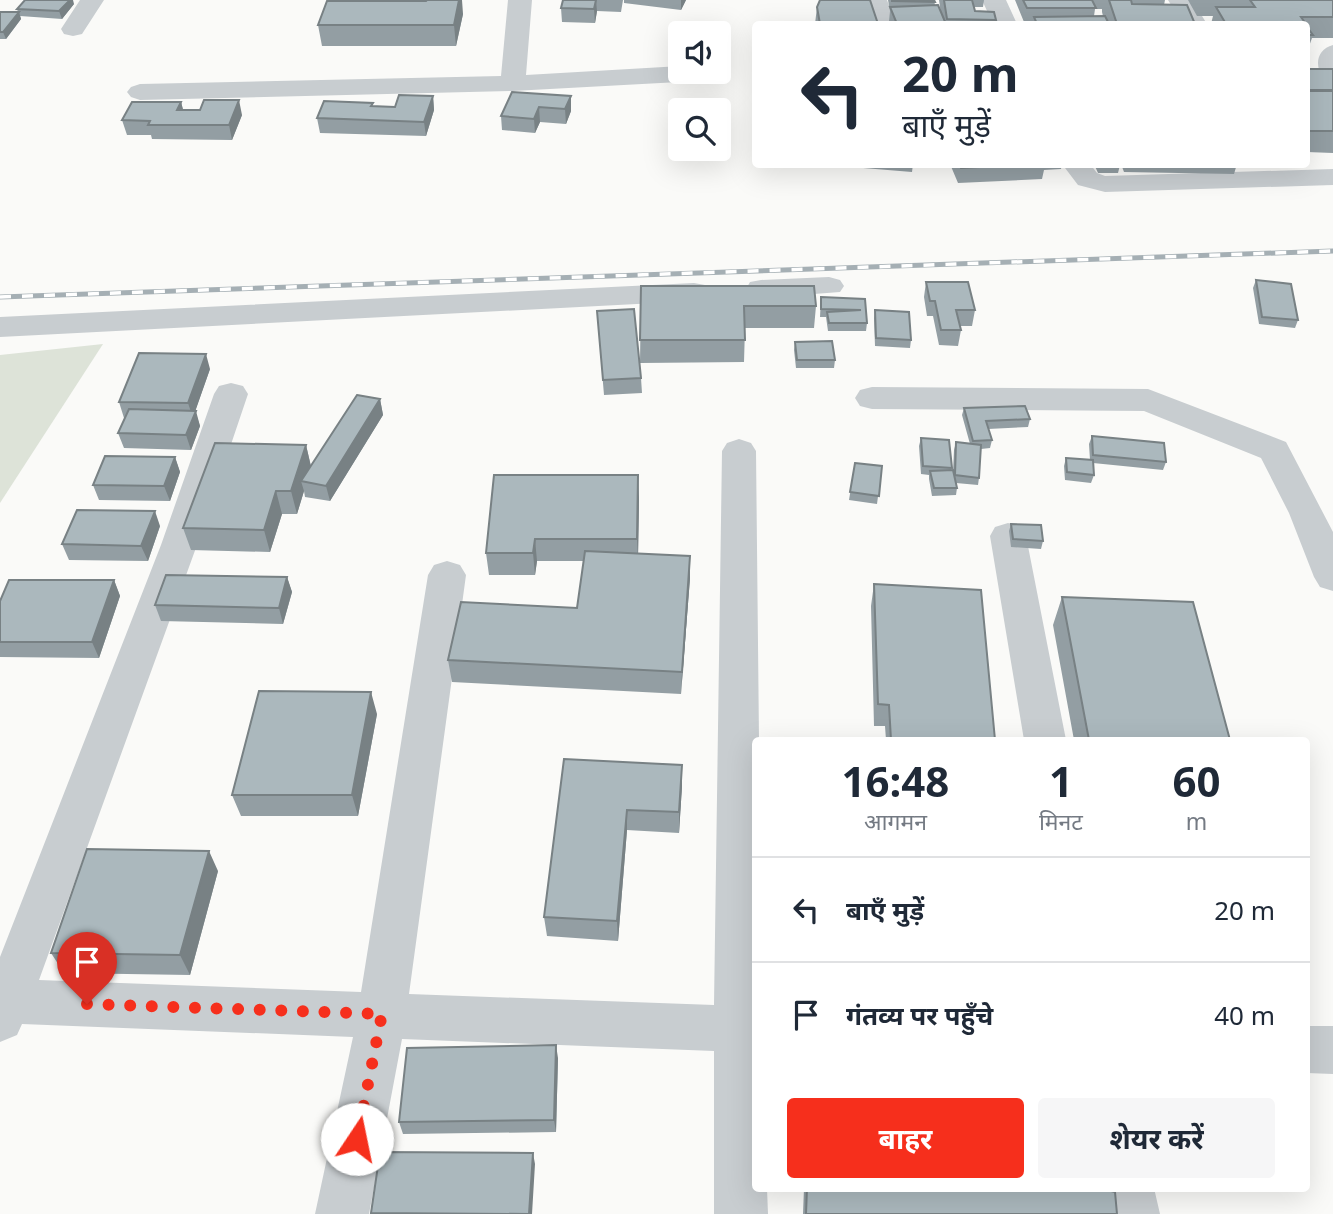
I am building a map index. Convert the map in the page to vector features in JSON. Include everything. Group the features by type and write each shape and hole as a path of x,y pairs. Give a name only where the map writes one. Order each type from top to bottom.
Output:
{"street":[{"path":"73,29 92,0"},
{"path":"513,83 520,0"},
{"path":"875,0 883,21"},
{"path":"994,0 1004,21"},
{"path":"1180,0 1193,21"},
{"path":"140,92 513,83 668,75"},
{"path":"1078,168 1083,178 1105,184 1289,171 1333,177"},
{"path":"0,327 829,286"},
{"path":"231,394 179,545 2,1007 382,1014 747,1030"},
{"path":"872,398 1148,400 1274,450 1307,513 1333,577"},
{"path":"739,451 747,1030 741,1214"},
{"path":"1008,536 1044,737"},
{"path":"342,1214 382,1014 447,575"},
{"path":"1310,1049 1333,1050"},
{"path":"1129,1192 1133,1214"}],"shaded area":[{"path":"103,344 0,503 0,355"}],"building":[{"path":"25,0 70,0 59,11 17,9"},
{"path":"459,0 454,25 318,25 327,1"},
{"path":"563,0 596,0 594,9 561,8"},
{"path":"820,0 870,0 877,21 819,21 817,7"},
{"path":"934,0 935,2 892,1"},
{"path":"944,0 972,0 975,11 994,12 996,20 947,19"},
{"path":"1023,0 1092,0 1096,8 1027,8"},
{"path":"1109,0 1131,0 1132,4 1187,5 1194,21 1116,21"},
{"path":"1250,0 1333,0 1333,17 1301,17 1304,21 1224,21 1216,7 1255,7"},
{"path":"938,5 945,21 896,21 890,7"},
{"path":"0,12 19,12 3,32 0,32"},
{"path":"1105,16 1108,21 1036,21 1034,17"},
{"path":"1310,69 1333,69 1333,90 1310,90"},
{"path":"1310,91 1333,91 1333,131 1310,131"},
{"path":"512,92 571,96 565,109 539,107 534,119 501,116"},
{"path":"399,95 433,96 424,122 317,118 324,101 373,103 371,106 395,107"},
{"path":"204,100 239,100 229,125 148,125 150,121 122,120 132,102 181,102 177,110 200,110"},
{"path":"1256,280 1291,284 1298,320 1262,317"},
{"path":"926,282 968,282 975,310 956,310 961,330 941,330 935,301 930,301"},
{"path":"641,286 814,286 816,306 744,306 745,340 640,340"},
{"path":"821,297 865,299 867,323 829,323 827,312 861,310 821,309"},
{"path":"634,309 641,378 603,380 597,311"},
{"path":"875,310 909,312 911,340 876,338"},
{"path":"832,341 835,360 797,360 795,342"},
{"path":"139,353 206,354 188,403 119,402"},
{"path":"357,395 380,399 326,486 301,481"},
{"path":"1025,406 1030,419 986,421 992,440 973,441 964,408"},
{"path":"129,409 196,411 186,435 118,433"},
{"path":"1092,436 1164,443 1166,462 1093,455"},
{"path":"921,438 949,440 952,468 923,466"},
{"path":"956,442 981,445 979,478 955,475"},
{"path":"215,443 306,445 291,491 276,491 264,530 183,528"},
{"path":"105,456 175,457 164,486 93,485"},
{"path":"1066,458 1093,460 1094,475 1067,472"},
{"path":"855,463 882,466 879,496 850,492"},
{"path":"953,470 957,488 934,488 930,471"},
{"path":"494,475 638,475 637,539 535,539 533,553 486,553"},
{"path":"77,510 155,511 141,546 62,544"},
{"path":"1011,524 1041,525 1043,541 1013,539"},
{"path":"585,551 690,556 682,672 448,660 461,602 577,608"},
{"path":"166,575 287,577 279,608 155,605"},
{"path":"9,580 114,580 92,642 0,642 0,601"},
{"path":"874,584 981,590 995,737 891,737 889,705 878,704"},
{"path":"1062,597 1193,602 1229,737 1088,737"},
{"path":"259,691 371,692 352,795 232,795"},
{"path":"564,759 682,765 679,812 627,810 617,921 544,917"},
{"path":"87,849 209,851 180,955 51,953"},
{"path":"556,1045 554,1120 399,1122 407,1048"},
{"path":"380,1152 533,1153 529,1214 371,1213"},
{"path":"807,1192 1115,1192 1117,1214 806,1214"}],"railway":[{"path":"0,297 1333,251"}],"route":[{"path":"87,1004 382,1014 357,1139"}]}
